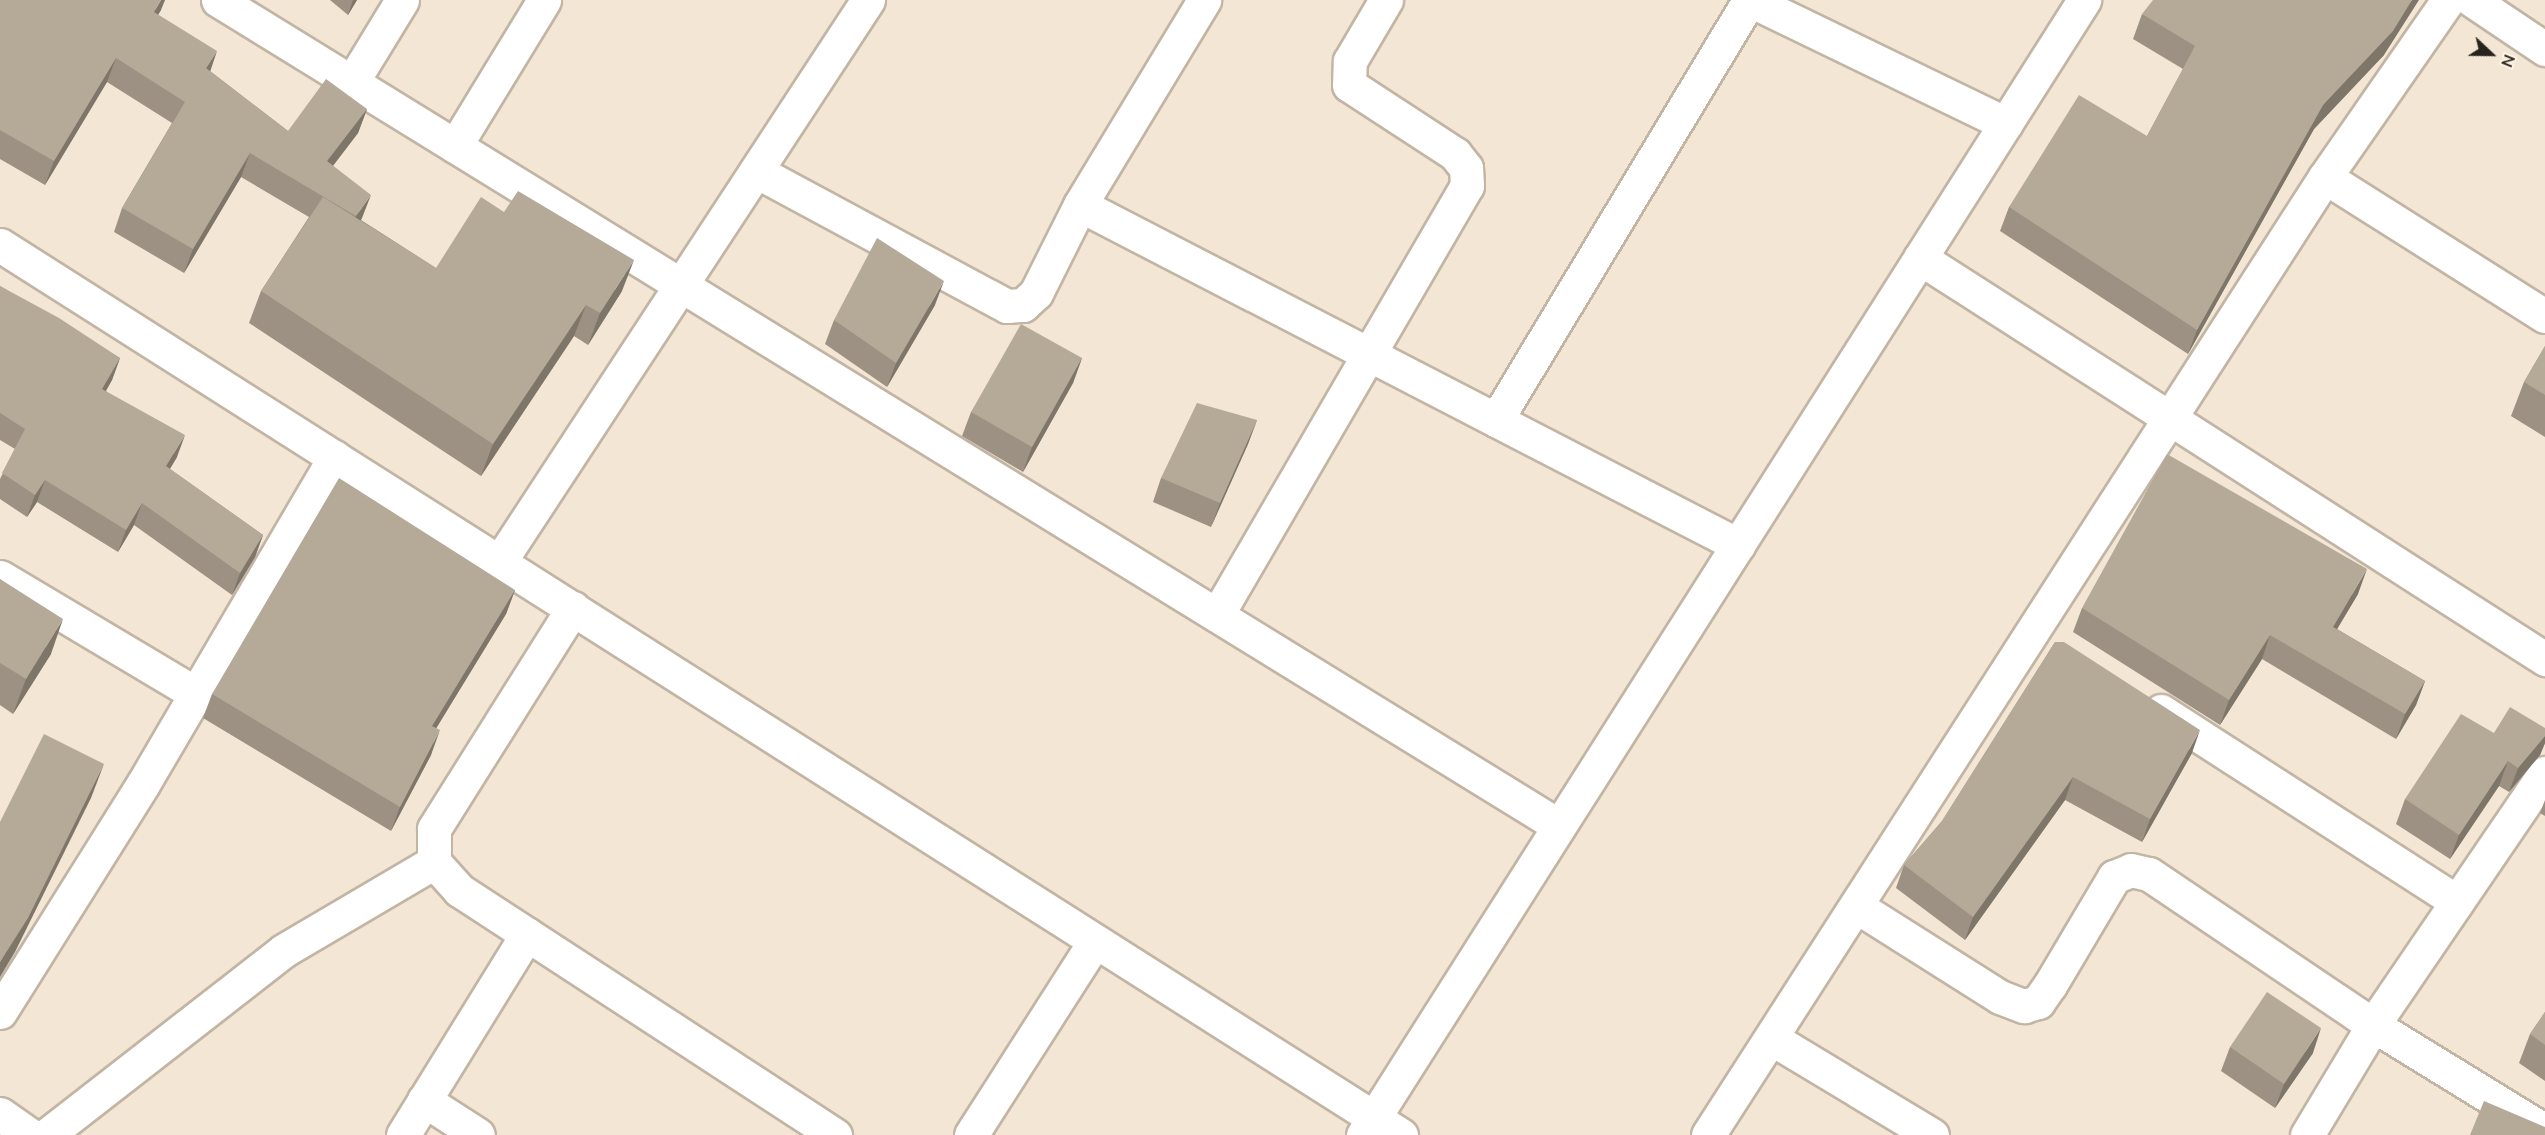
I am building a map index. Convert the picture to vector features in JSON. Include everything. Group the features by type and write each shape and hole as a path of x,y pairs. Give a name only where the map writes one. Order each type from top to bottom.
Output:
{"street":[{"path":"218,0 1559,826"},
{"path":"352,82 402,0"},
{"path":"455,146 544,0"},
{"path":"500,561 868,0"},
{"path":"756,171 1007,306 1023,305 1036,293 1080,205 1204,0"},
{"path":"1217,615 1371,356 1467,186 1466,168 1455,154 1349,85 1350,61 1386,0"},
{"path":"1496,420 1750,0 2006,124"},
{"path":"1368,1126 2084,0"},
{"path":"1708,1135 2325,177 2448,0"},
{"path":"2472,0 2545,49"},
{"path":"2325,177 2545,316"},
{"path":"1080,205 1738,545"},
{"path":"0,245 1095,941 1368,1126 1401,1135"},
{"path":"1920,258 2545,659"},
{"path":"0,1012 196,694 335,457"},
{"path":"0,577 196,694"},
{"path":"573,608 434,829 434,862 459,890 835,1135"},
{"path":"2034,629 2064,649"},
{"path":"2134,694 2457,902"},
{"path":"2307,1135 2373,1025 2545,773"},
{"path":"47,1135 283,951 434,862"},
{"path":"1856,906 2000,997 2024,1006 2038,1002 2050,985 2114,877 2131,870 2149,874 2373,1025 2545,1131"},
{"path":"403,1135 527,934"},
{"path":"971,1135 1095,941"},
{"path":"1771,1038 1932,1135"},
{"path":"424,1100 478,1135"},
{"path":"0,1114 30,1135"}],"building":[{"path":"0,0 161,0 154,12 217,51 206,68 288,131 326,79 367,109 327,161 371,195 356,216 250,153 193,249 122,208 185,102 116,58 54,161 0,130"},
{"path":"2153,0 2412,0 2393,31 2323,105 2197,330 2009,207 2079,95 2147,136 2195,46 2142,14"},
{"path":"518,191 634,260 600,313 586,305 493,444 261,291 323,197 436,268 481,197 504,212"},
{"path":"877,238 944,281 896,363 834,320"},
{"path":"0,286 59,318 120,358 102,389 185,435 166,466 263,535 240,573 142,503 126,530 45,480 35,495 2,473 25,429 0,413"},
{"path":"1021,324 1082,358 1032,447 971,412"},
{"path":"2545,346 2545,395 2524,382"},
{"path":"1197,403 1257,420 1220,503 1161,478"},
{"path":"2167,454 2367,569 2333,627 2425,681 2405,714 2270,635 2229,700 2082,608"},
{"path":"339,478 515,590 432,726 440,730 400,807 212,694"},
{"path":"0,579 63,619 26,679 0,663"},
{"path":"2055,642 2064,642 2200,730 2150,819 2073,777 1973,917 1904,865 1942,821"},
{"path":"2510,707 2545,728 2545,736 2518,768 2508,761 2459,835 2405,799 2461,714 2494,733"},
{"path":"44,734 104,764 28,918 0,962 0,822"},
{"path":"2267,992 2321,1028 2284,1084 2230,1047"},
{"path":"2545,1012 2545,1045 2530,1034"},
{"path":"2484,1101 2545,1127 2545,1135 2470,1135"}]}
